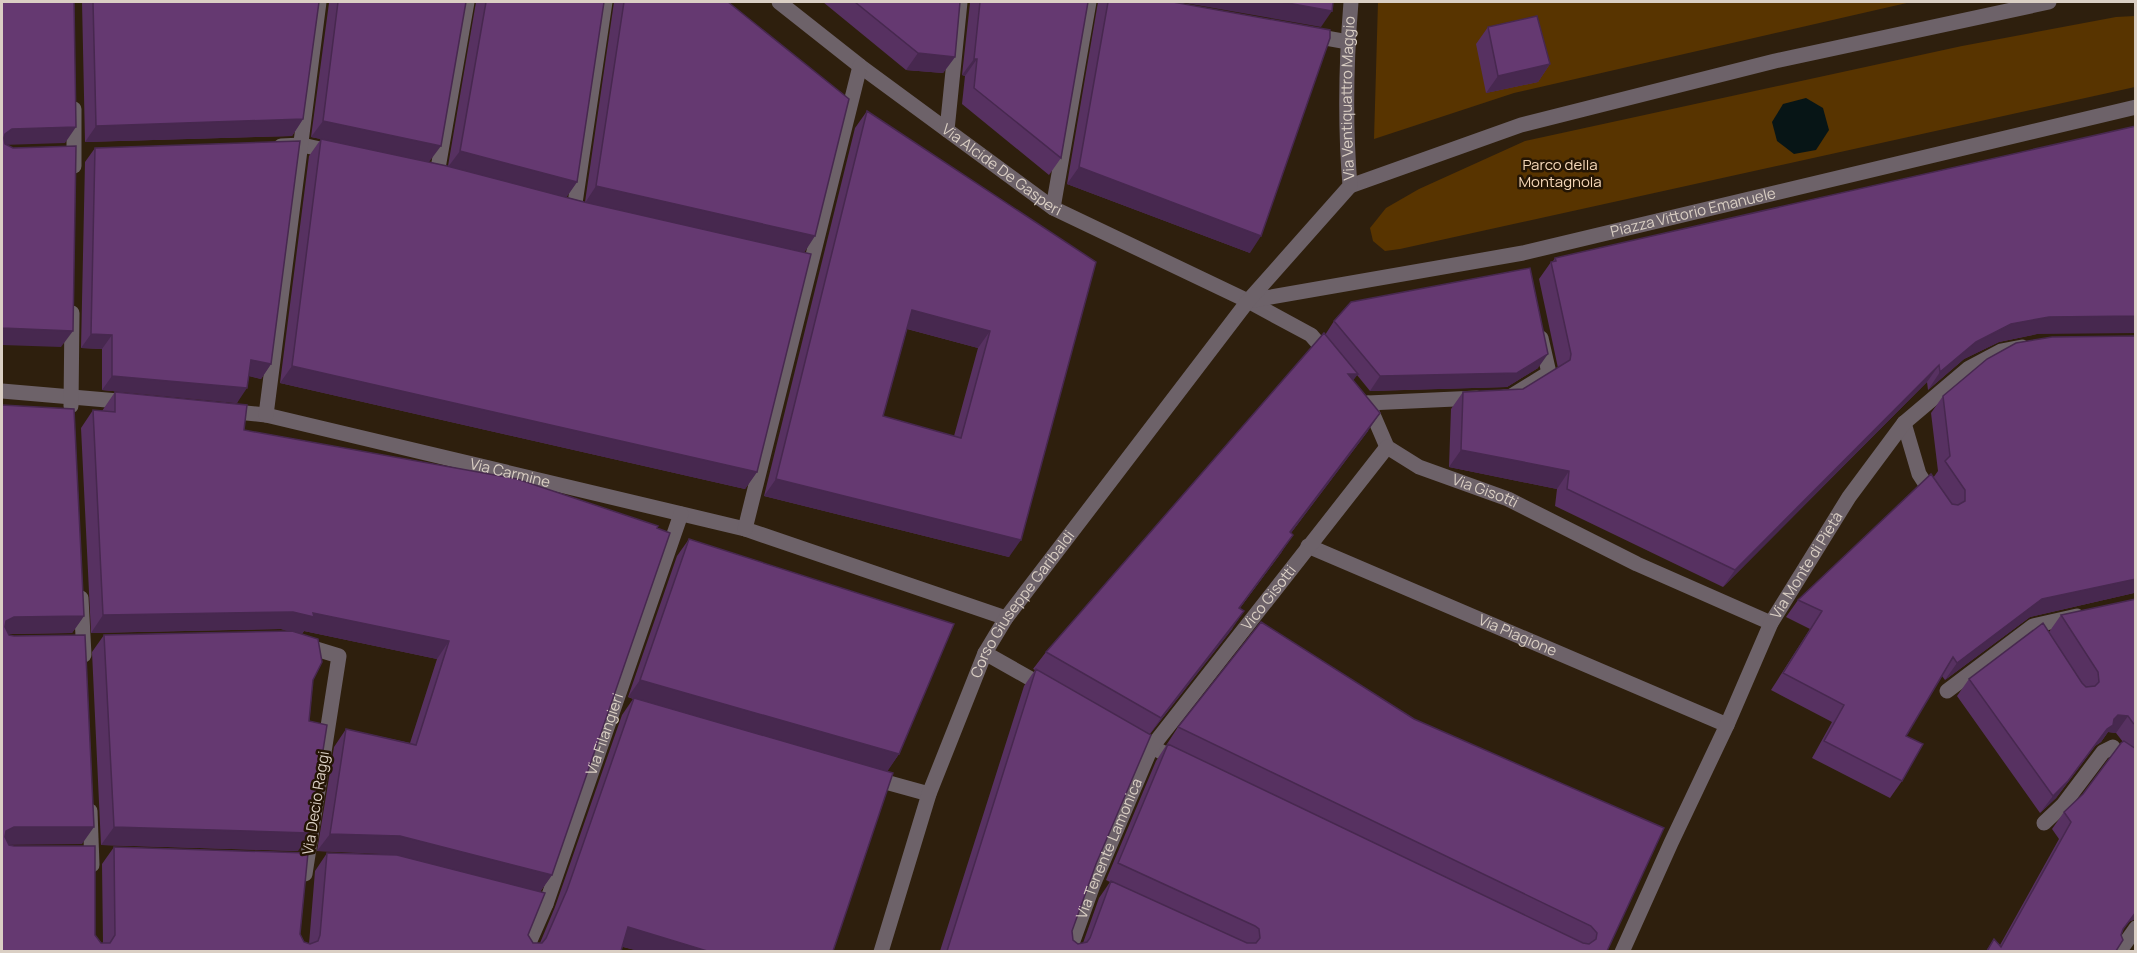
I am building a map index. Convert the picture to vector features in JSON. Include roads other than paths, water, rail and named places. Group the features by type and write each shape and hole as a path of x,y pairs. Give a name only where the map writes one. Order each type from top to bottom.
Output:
{"street":[{"path":"266,415 319,2"},
{"path":"437,174 467,2"},
{"path":"574,210 605,2"},
{"name":"Via Alcide De Gasperi","path":"779,2 860,66 1053,208 1248,302"},
{"path":"947,130 960,2"},
{"path":"1053,208 1089,2"},
{"name":"Via Ventiquattro Maggio","path":"1248,302 1350,186 1347,140 1348,42 1351,2"},
{"path":"1350,186 1521,125 1775,61 2049,2"},
{"path":"1290,31 1348,42"},
{"path":"745,529 805,263 860,66"},
{"path":"74,95 74,177"},
{"name":"Piazza Vittorio Emanuele","path":"1248,302 1524,258 2136,107"},
{"path":"266,146 302,145 347,155"},
{"path":"1248,302 1311,335 1340,369"},
{"name":"Corso Giuseppe Garibaldi","path":"881,951 928,794 985,653 1006,618 1248,302"},
{"path":"72,304 70,396 72,420"},
{"path":"1388,447 1364,399 1510,397 1549,373 1537,318"},
{"name":"Via Monte di Pietà","path":"1622,951 1665,841 1727,725 1771,623 1849,497 1904,423 1969,368 2001,351 2039,344"},
{"path":"2,391 140,403"},
{"name":"Via Carmine","path":"208,410 266,415 745,529 1006,618"},
{"path":"1904,423 1918,474 1945,513"},
{"name":"Vico Gisotti","path":"1152,747 1254,627 1308,546 1388,447"},
{"name":"Via Gisotti","path":"1388,447 1419,467 1508,500 1637,564 1771,623"},
{"name":"Via Filangieri","path":"525,951 546,904 622,705 681,514"},
{"name":"Via Piagione","path":"1308,546 1727,725"},
{"path":"80,585 84,667"},
{"path":"1947,691 2036,631 2090,613"},
{"name":"Via Decio Raggi","path":"281,639 339,656 304,884"},
{"path":"985,653 1058,694"},
{"path":"1120,730 1194,768"},
{"path":"2044,823 2063,805 2111,744 2128,758"},
{"name":"Via Tenente Lamonica","path":"1069,951 1098,888 1152,747"},
{"path":"862,775 928,794"},
{"path":"90,795 92,876"},
{"path":"512,895 546,904"},
{"path":"2120,951 2136,928"}],"park label":[{"name":"Parco della Montagnola","path":"1560,174"}]}
